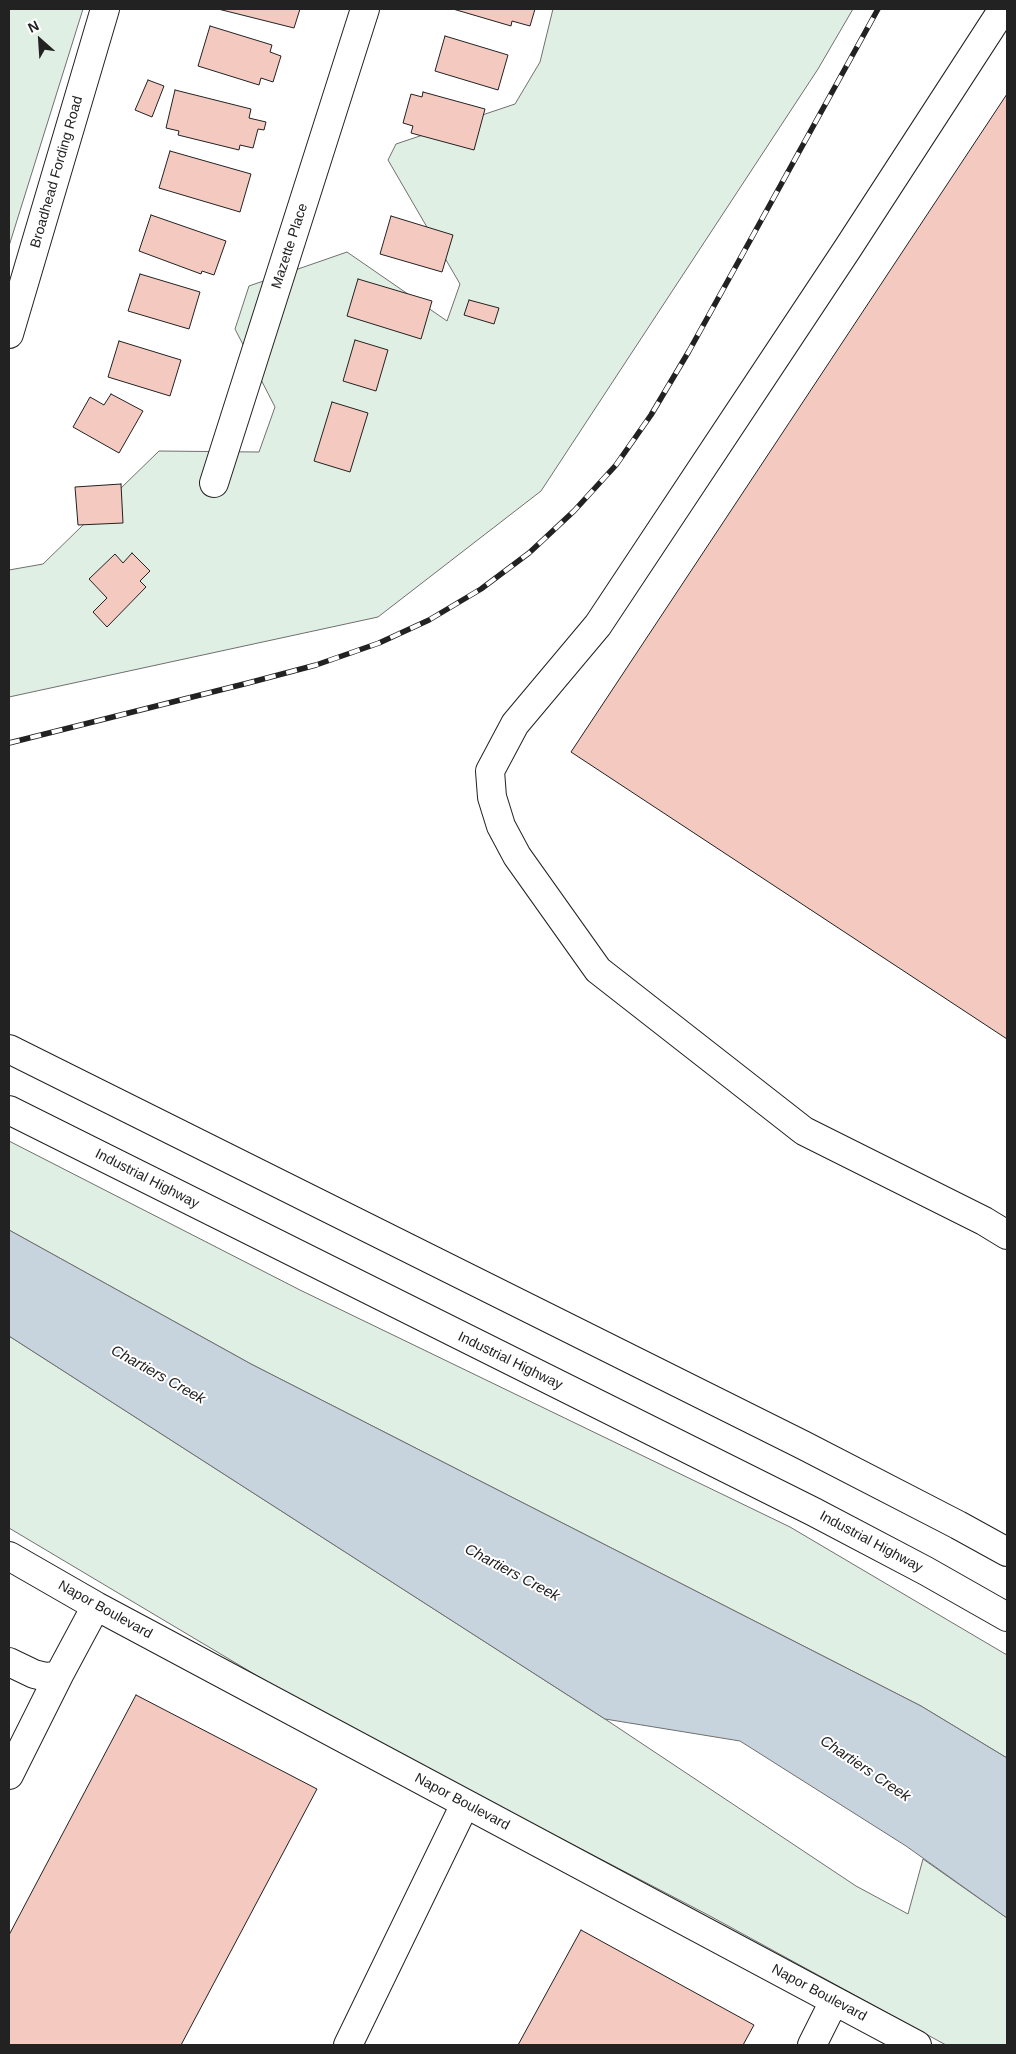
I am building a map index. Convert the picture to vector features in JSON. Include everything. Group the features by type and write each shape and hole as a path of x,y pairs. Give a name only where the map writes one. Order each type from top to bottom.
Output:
{"street":[{"name":"Broadhead Fording Road","path":"9,334 104,9"},
{"name":"Mazette Place","path":"214,483 365,9"},
{"path":"1003,9 843,256 615,601 598,625 515,724 490,772 492,797 501,826 517,856 598,970 804,1131 984,1221 1007,1235"},
{"path":"9,1049 803,1445 1007,1552"},
{"name":"Industrial Highway","path":"9,1110 814,1512 926,1571 1007,1617"},
{"name":"Napor Boulevard","path":"9,1556 96,1606 917,2045"},
{"path":"9,1775 96,1606"},
{"path":"9,1662 34,1674 46,1677 59,1675"},
{"path":"348,2045 465,1804"},
{"path":"812,2045 834,2001"}],"green space":[{"path":"9,9 83,9 9,246"},
{"path":"553,9 853,9 818,69 541,491 378,617 9,697 9,570 43,564 159,451 259,452 275,407 235,329 249,286 347,252 447,321 460,284 388,160 396,144 515,104 540,62"},
{"path":"9,1141 300,1290 790,1527 1007,1655 1007,1758 921,1706 251,1364 9,1230"},
{"path":"9,1336 605,1719 856,1886 908,1914 923,1859 1007,1918 1007,2045 946,2045 710,1916 318,1712 9,1528"}],"water":[{"name":"Chartiers Creek","path":"9,1230 251,1364 921,1706 1007,1758 1007,1918 906,1846 740,1741 605,1719 9,1336"}],"building":[{"path":"218,9 300,9 294,28"},
{"path":"453,9 535,9 530,26 512,21 511,26"},
{"path":"210,26 272,45 270,52 281,56 273,82 261,78 259,85 198,66"},
{"path":"445,36 508,55 498,90 435,71"},
{"path":"148,80 164,86 152,117 135,110"},
{"path":"175,90 251,109 249,118 266,122 264,130 258,129 253,148 240,145 239,150 178,135 179,131 166,128"},
{"path":"423,92 485,109 474,150 411,133 413,126 403,123 411,94 422,97"},
{"path":"1007,94 1007,1039 571,752"},
{"path":"170,151 251,174 240,212 159,188"},
{"path":"151,215 226,241 214,275 202,271 201,274 139,251"},
{"path":"391,216 453,235 442,272 380,254"},
{"path":"140,274 200,292 189,329 128,311"},
{"path":"358,279 432,301 421,339 347,316"},
{"path":"469,300 499,308 494,324 464,315"},
{"path":"355,340 388,350 376,391 343,381"},
{"path":"119,341 181,360 170,396 108,377"},
{"path":"111,394 143,411 119,453 73,427 90,397 104,405"},
{"path":"332,402 368,413 350,472 314,461"},
{"path":"121,484 123,523 78,525 75,487"},
{"path":"132,553 150,571 140,581 146,587 107,627 93,612 107,598 89,579 115,554 123,563"},
{"path":"136,1695 317,1789 181,2045 9,2045 9,1935"},
{"path":"581,1930 754,2025 743,2045 518,2045"}],"railway":[{"path":"9,743 316,665 379,643 429,620 481,589 529,553 574,511 616,465 651,415 689,351 878,9"}]}
